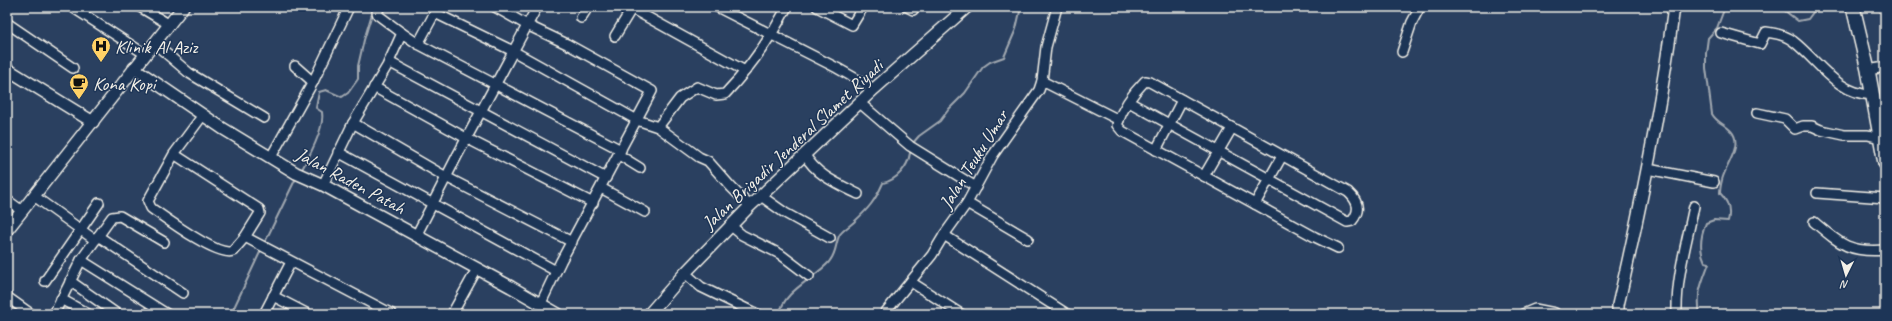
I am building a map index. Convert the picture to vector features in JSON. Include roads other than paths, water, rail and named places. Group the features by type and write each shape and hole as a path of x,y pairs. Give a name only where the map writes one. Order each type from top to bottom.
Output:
{"highway":[{"path":"1853,7 1883,139 1885,163"}],"main road":[{"path":"7,230 183,7"},
{"name":"Jalan Brigadir Jenderal Slamet Riyadi","path":"649,314 730,225 874,89 967,7"},
{"path":"1618,314 1618,305 1648,169 1667,61 1674,7"},
{"path":"7,68 93,122"},
{"name":"Jalan Raden Patah","path":"134,68 203,115 299,175 323,185 541,303 556,313"}],"street":[{"path":"72,7 145,54"},
{"path":"140,7 170,25"},
{"path":"271,157 313,82 349,7"},
{"path":"380,7 377,12 378,15 418,44 620,152 640,168"},
{"path":"495,7 651,89 652,93 556,271 541,303"},
{"path":"416,236 466,138 537,7"},
{"path":"581,18 588,7"},
{"path":"717,7 874,89"},
{"path":"658,127 680,98 694,88 700,87 713,94 722,96 730,90 772,35 787,7"},
{"path":"817,7 852,25 863,7"},
{"name":"Jalan Teuku Umar","path":"884,314 932,255 944,235 967,203 993,155 1035,96 1042,81 1046,47 1057,7"},
{"path":"1402,52 1412,22 1420,7"},
{"path":"615,36 630,8 746,71"},
{"path":"418,44 437,10 637,120 658,127 699,157 708,161 750,206"},
{"path":"7,23 73,68"},
{"path":"1721,33 1760,44 1766,32 1788,38 1846,88 1858,94 1872,95"},
{"path":"323,185 353,123 389,62 402,33"},
{"path":"154,43 189,74 264,118"},
{"path":"389,62 606,178"},
{"path":"295,66 313,82"},
{"path":"1868,70 1885,67"},
{"path":"1042,81 1119,120"},
{"path":"1129,102 1333,214 1342,221 1352,221 1358,205 1356,200 1348,192 1150,82 1145,81 1135,91 1119,120 1117,125 1122,131 1156,150 1338,248"},
{"path":"374,87 466,138 593,203"},
{"path":"1156,150 1182,100"},
{"path":"860,103 910,146 976,187"},
{"path":"1757,113 1785,119 1795,129 1803,126 1812,126 1839,134 1868,135 1883,139"},
{"path":"174,154 259,209 260,213 245,237 233,251 224,252 193,236 150,207 148,201 174,154 203,115"},
{"path":"353,123 446,178 572,242"},
{"path":"1204,176 1232,128"},
{"path":"338,152 556,271"},
{"path":"805,155 811,165 827,178 858,194"},
{"path":"1255,204 1282,156"},
{"path":"1648,169 1714,182"},
{"path":"601,188 645,212"},
{"path":"1817,193 1885,198"},
{"path":"34,196 81,230 97,238 183,293"},
{"path":"761,196 785,213 830,238"},
{"path":"7,200 22,211"},
{"path":"45,281 99,203"},
{"path":"967,203 1028,239"},
{"path":"1677,314 1676,297 1694,206"},
{"path":"54,314 81,260 112,217 117,216 164,242"},
{"path":"1814,222 1839,243 1868,251 1885,250"},
{"path":"730,225 742,235 780,254 809,276"},
{"path":"944,235 1067,314"},
{"path":"245,237 392,314"},
{"path":"81,260 167,314"},
{"path":"264,314 291,262"},
{"path":"452,314 477,269"},
{"path":"685,273 701,287 757,314"},
{"path":"70,281 117,314"},
{"path":"911,282 961,314"},
{"path":"273,296 308,314"},
{"path":"7,297 31,314"},
{"path":"61,299 88,314"},
{"path":"1524,314 1534,309 1555,314"}],"waterway":[{"path":"301,171 316,142 321,126 322,112 316,108 319,92 326,90 342,97 348,93 358,79 358,66 374,7"},
{"path":"912,144 919,136 940,121 949,109 965,93 983,67 990,62 1004,57 1016,29 1021,7"},
{"path":"1700,314 1699,294 1709,263 1705,262 1702,253 1701,242 1703,232 1706,223 1714,220 1728,221 1728,206 1720,193 1720,190 1724,174 1735,149 1736,143 1731,131 1712,114 1706,68 1708,38 1717,28 1725,7"},
{"path":"1780,7 1798,21 1808,19 1817,7"},
{"path":"780,314 782,306 793,292 829,262 836,249 840,234 868,208 883,183 893,179 901,172 907,163 910,153"},
{"path":"264,244 296,178"},
{"path":"231,314 262,248"}],"place":[{"name":"Klinik Al Aziz","path":"101,63"},
{"name":"Kona Kopi","path":"79,100"}]}
